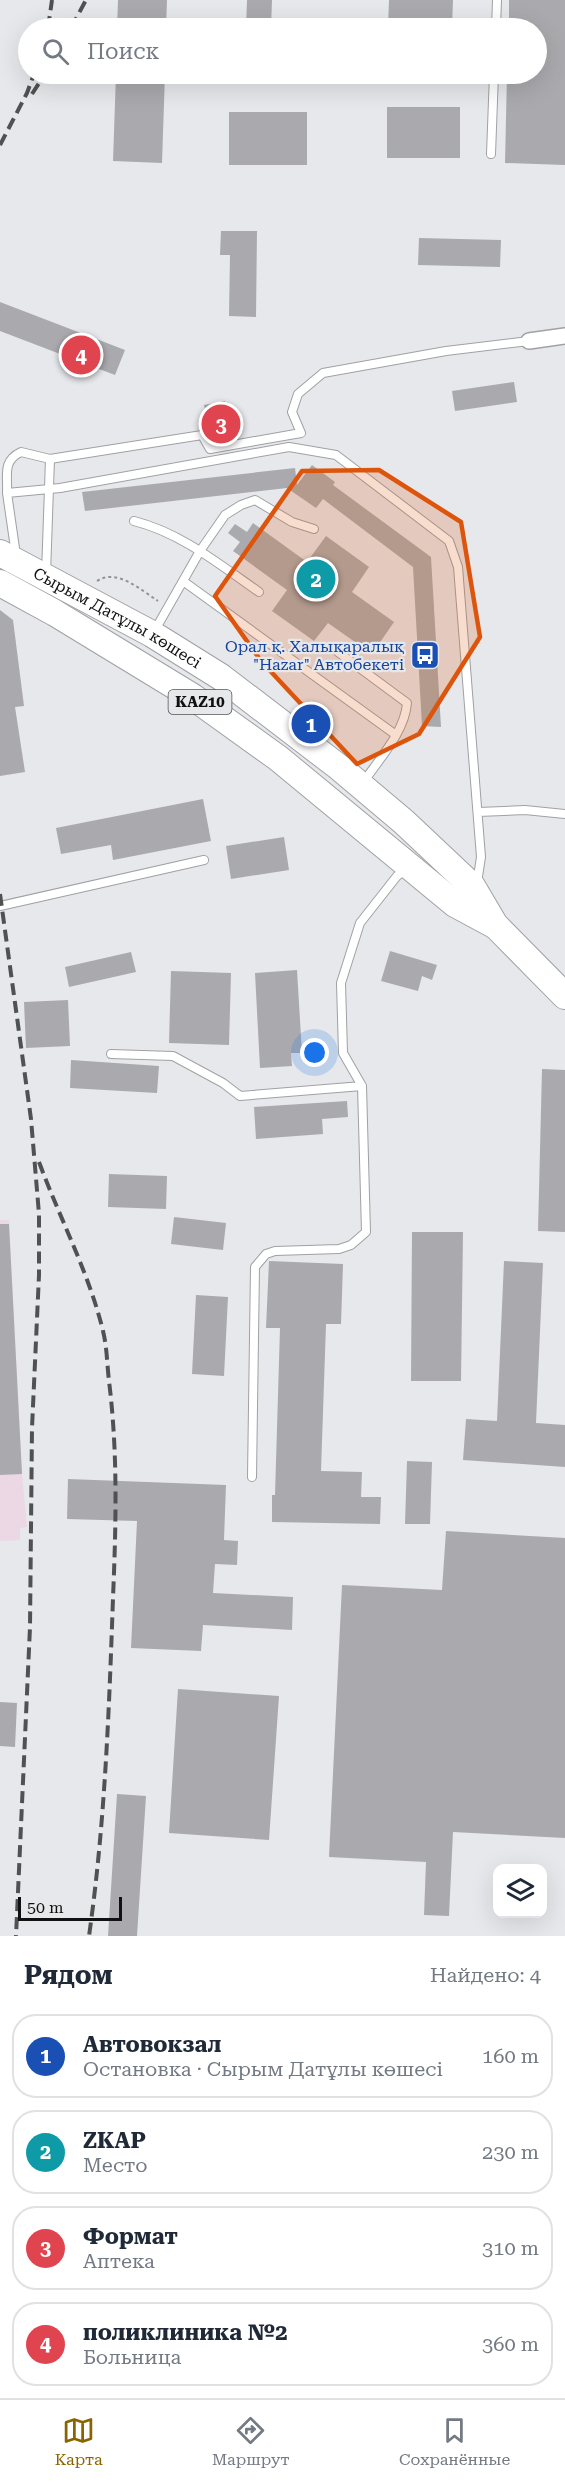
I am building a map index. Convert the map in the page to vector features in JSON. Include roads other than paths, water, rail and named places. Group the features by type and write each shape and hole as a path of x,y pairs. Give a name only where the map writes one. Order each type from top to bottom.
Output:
{"highway":[{"name":"Сырым Датұлы көшесі","path":"8,572 46,575 152,634 221,677 362,784 472,886 495,925 565,996"},
{"name":"Сырым Датұлы көшесі","path":"8,572 193,697 278,759 455,904 495,925"},
{"path":"383,846 404,822"}],"street":[{"path":"529,341 565,336"}],"lane":[{"path":"496,0 496,18"},
{"path":"491,154 494,84"},
{"path":"8,572 8,463 12,457 21,452 51,459 202,435 210,449 301,434 292,412 298,394 323,373 446,351 529,341"},
{"path":"7,493 50,489 289,447 336,455 448,541 458,567 478,812 481,857 476,893"},
{"path":"46,575 51,459"},
{"path":"152,634 200,551 225,515 255,500 292,522 314,529"},
{"path":"134,521 166,531 200,551 259,592"},
{"path":"183,581 396,735"},
{"path":"338,652 407,703 406,712 396,735 362,784"},
{"path":"478,812 525,810 565,814"},
{"path":"0,906 204,860"},
{"path":"252,1477 255,1267 266,1254 275,1251 339,1249 351,1245 366,1232 362,1086 343,1053 341,983 360,923 397,876 409,867"},
{"path":"111,1054 173,1056 223,1083 240,1096 362,1086"}],"railway":[{"path":"49,18 52,0"},
{"path":"76,18 86,0"},
{"path":"0,145 30,84"},
{"path":"32,94 38,84"},
{"path":"0,894 31,1119 39,1214 39,1275 32,1428 30,1627 16,1936"},
{"path":"39,1162 97,1309 105,1343 114,1435 115,1543 108,1725 103,1810 89,1936"}],"place":[{"name":"поликлиника №2","path":"81,355"},
{"name":"Формат","path":"221,424"},
{"name":"ZKAP","path":"316,579"},
{"name":"Орал қ. Халықаралық \"Hazar\" Автобекеті","path":"425,655"},
{"name":"Автовокзал","path":"311,724"}]}
